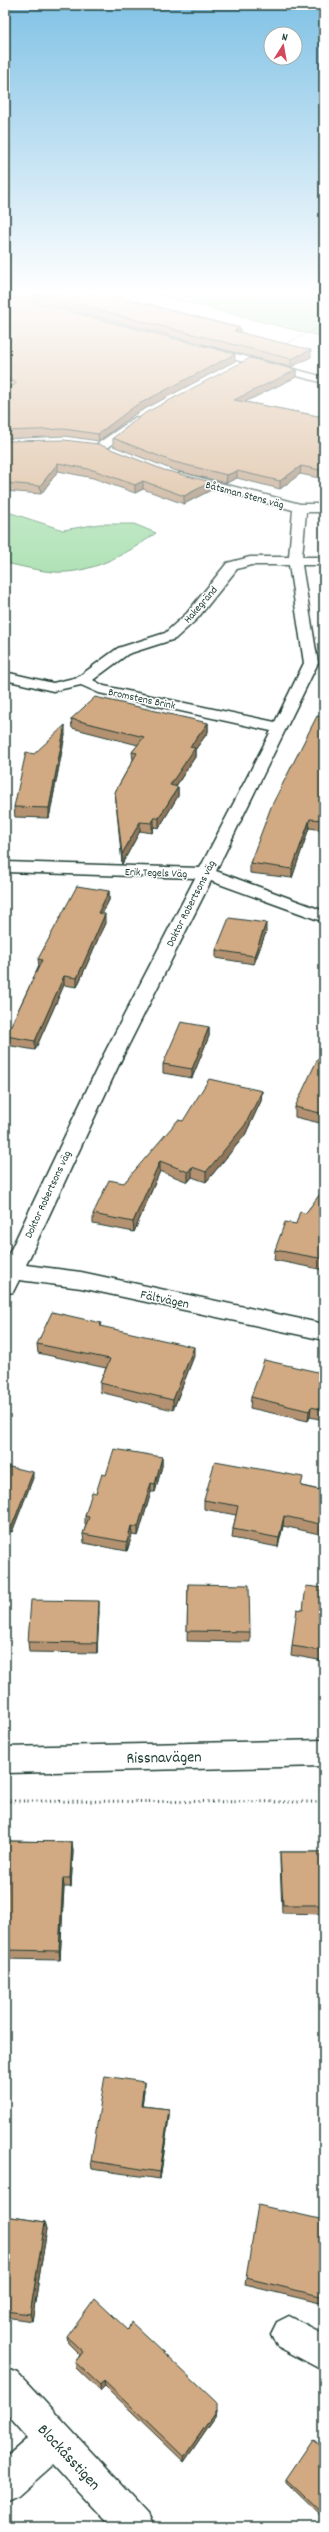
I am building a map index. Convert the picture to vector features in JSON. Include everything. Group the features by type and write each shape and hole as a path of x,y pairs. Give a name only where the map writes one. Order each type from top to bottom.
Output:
{"street":[{"path":"86,445 107,449 146,414"},
{"name":"Båtsman Stens väg","path":"169,474 300,508 324,508"},
{"name":"Doktor Robertsons väg","path":"8,1276 112,1058 205,873 280,728 318,662 295,561 300,508"},
{"name":"Hakegränd","path":"83,680 123,651 170,636 192,616 232,566 250,561 324,561"},
{"path":"5,676 53,687 83,680"},
{"name":"Bromstens Brink","path":"83,680 99,689 280,728"},
{"name":"Erik Tegels Väg","path":"5,867 205,873 324,917"},
{"name":"Fältvägen","path":"8,1276 81,1280 324,1332"},
{"name":"Rissnavägen","path":"5,1760 324,1753"},
{"path":"289,2334 324,2353"},
{"name":"Blockåsstigen","path":"5,2386 136,2527"},
{"path":"5,2483 54,2439"}],"path":[{"path":"5,1801 324,1802"}],"green space":[{"path":"5,511 63,530 99,524 134,524 156,533 134,548 95,566 67,572 42,571 5,563"}],"building":[{"path":"5,412 127,412 98,434 64,429 5,431"},
{"path":"298,412 318,416 324,412 324,471 301,466 280,481 237,471 227,475 174,462 113,438 145,413"},
{"path":"64,440 98,444 164,470 211,482 184,496 143,481 135,485 93,470 58,463 40,486 5,483 5,441"},
{"path":"95,697 208,723 190,747 195,748 170,785 178,787 159,818 154,818 152,823 140,822 122,854 115,792 137,753 132,752 144,737 71,719"},
{"path":"317,716 324,717 324,820 310,819 292,869 250,863 271,807"},
{"path":"65,725 49,808 14,807 26,752 34,754"},
{"path":"77,886 109,891 98,913 105,914 77,978 64,976 35,1041 6,1036 42,960 38,959"},
{"path":"229,918 266,923 254,956 216,950"},
{"path":"181,1022 209,1027 192,1069 163,1064"},
{"path":"318,1058 324,1059 324,1114 295,1107"},
{"path":"209,1079 262,1091 245,1125 206,1172 192,1167 188,1172 160,1161 133,1222 93,1214 109,1180 124,1183 178,1120 183,1121"},
{"path":"323,1190 324,1259 275,1250 285,1222 296,1224 300,1211 305,1214"},
{"path":"52,1312 101,1323 100,1326 194,1347 173,1400 100,1383 110,1359 37,1344"},
{"path":"264,1360 322,1373 321,1377 324,1378 324,1410 311,1407 309,1411 251,1397"},
{"path":"114,1449 162,1457 155,1484 151,1483 138,1527 131,1526 127,1542 83,1534 89,1517 85,1516 92,1492 96,1493 102,1474 106,1475"},
{"path":"215,1461 303,1477 301,1486 324,1491 324,1525 284,1516 279,1538 233,1529 238,1506 204,1500"},
{"path":"5,1466 33,1472 12,1526 5,1524"},
{"path":"188,1584 249,1585 250,1632 187,1631"},
{"path":"306,1586 324,1588 324,1651 292,1646 297,1609 303,1610"},
{"path":"31,1600 99,1601 97,1643 28,1642"},
{"path":"5,1841 72,1842 70,1878 63,1878 59,1951 5,1950 5,1917 8,1878 5,1878"},
{"path":"280,1852 324,1852 324,1905 283,1905"},
{"path":"105,2076 144,2082 141,2106 169,2109 160,2172 91,2161"},
{"path":"258,2205 324,2220 324,2297 246,2278"},
{"path":"5,2216 45,2222 30,2314 5,2311"},
{"path":"95,2299 128,2330 131,2322 216,2402 216,2411 184,2457 104,2380 100,2385 75,2362 83,2352 67,2337"},
{"path":"313,2439 324,2449 324,2515 286,2479"}]}
